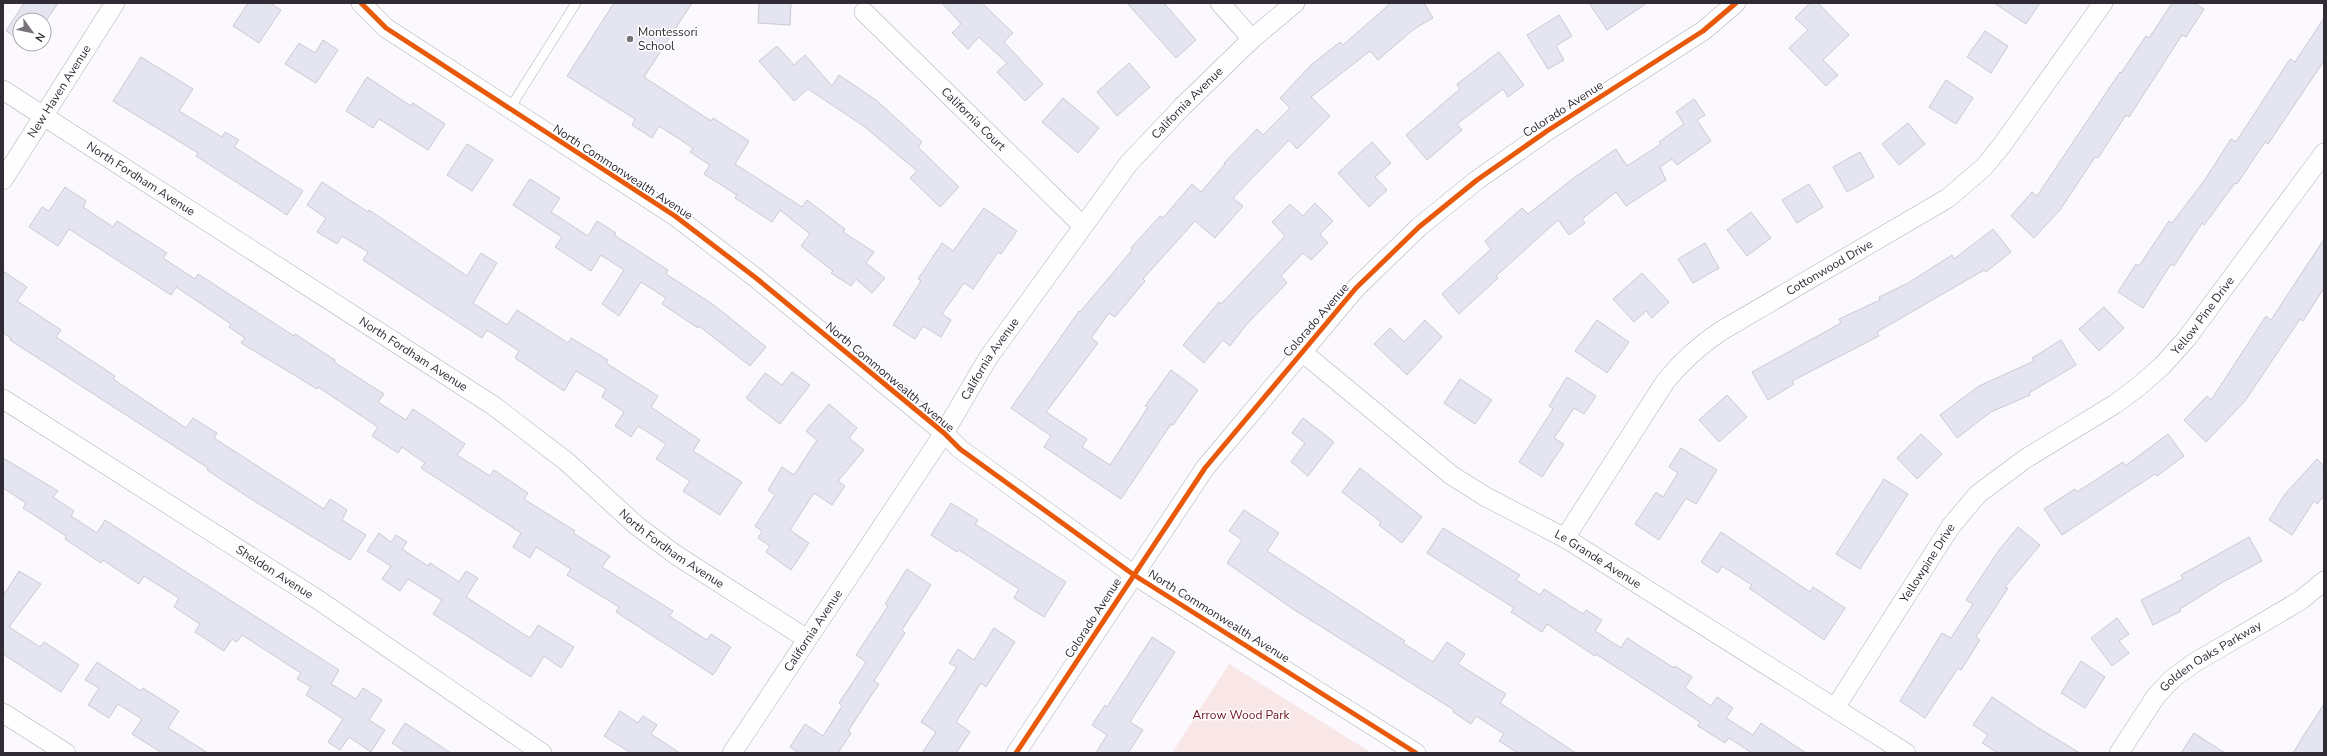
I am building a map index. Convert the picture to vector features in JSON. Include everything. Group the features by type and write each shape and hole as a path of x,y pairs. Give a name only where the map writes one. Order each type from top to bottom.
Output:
{"street":[{"name":"New Haven Avenue","path":"3,180 116,3"},
{"name":"North Commonwealth Avenue","path":"361,3 386,28 510,108 582,158 675,216 756,278 944,433 960,449 1134,575 1416,753"},
{"path":"1220,3 1252,39"},
{"name":"California Avenue","path":"732,753 944,433 988,358 1129,163 1182,107 1252,39 1295,3"},
{"name":"Colorado Avenue","path":"1016,753 1205,468 1301,351 1356,288 1431,217 1477,180 1547,130 1703,31 1736,3"},
{"name":"Cottonwood Drive","path":"1565,538 1665,382 1682,360 1697,347 1721,331 1948,198 1967,184 2002,145 2103,3"},
{"name":"California Court","path":"864,12 1082,226"},
{"name":"North Fordham Avenue","path":"3,90 494,406 567,462 637,526 676,555 807,640"},
{"name":"Yellow Pine Drive","path":"2049,445 2115,404 2162,366 2187,338 2324,153"},
{"name":"Le Grande Avenue","path":"1301,351 1451,475 1486,497 1565,538 1906,753"},
{"name":"Sheldon Avenue","path":"3,399 317,599 542,753"},
{"name":"Yellowpine Drive","path":"1835,708 1951,526 1978,494 1999,477 2049,445"},
{"name":"Golden Oaks Parkway","path":"2119,753 2156,696 2172,679 2194,663 2301,600 2324,581"},
{"path":"3,713 66,753"}],"lane":[{"path":"510,108 576,3"}],"green space":[{"name":"Arrow Wood Park","path":"1229,664 1372,753 1172,753"}],"building":[{"path":"24,3 58,3 52,12 18,12"},
{"path":"248,3 270,3 281,10 259,43 233,26"},
{"path":"614,3 692,3 644,77 711,121 713,118 749,141 735,164 802,207 807,200 845,229 843,232 874,252 866,263 885,278 872,293 856,279 851,286 831,273 833,271 801,246 810,234 780,210 772,222 735,198 737,195 704,174 710,165 690,152 693,148 659,126 652,138 632,125 635,119 567,76"},
{"path":"759,3 791,3 790,25 758,23"},
{"path":"942,3 982,3 1013,33 1004,42 1043,84 1025,101 997,72 1007,63 979,37 968,49 952,33 961,24"},
{"path":"1127,3 1164,3 1196,40 1176,58"},
{"path":"1391,3 1424,3 1433,18 1414,29 1378,60 1370,51 1311,97 1330,116 1297,149 1289,140 1233,198 1243,206 1215,238 1195,221 1143,279 1145,281 1115,317 1109,313 1091,338 1098,343 1046,412 1087,439 1082,447 1110,465 1148,407 1145,406 1171,370 1198,390 1173,425 1171,424 1121,499 1044,447 1051,436 1011,408 1079,311 1080,312 1132,250 1131,248 1160,216 1163,218 1192,184 1201,192 1225,164 1224,163 1257,129 1263,135 1290,108 1280,98 1311,65 1340,42 1343,45"},
{"path":"1589,3 1647,3 1607,30"},
{"path":"1810,3 1818,3 1849,35 1823,60 1838,75 1826,86 1789,48 1808,30 1795,18"},
{"path":"1994,3 2040,3 2026,24"},
{"path":"2172,3 2194,3 2204,9 2186,37 2182,35 2129,117 2126,115 2098,158 2095,157 2060,210 2034,238 2011,216 2032,192 2037,196 2120,72 2121,73 2146,36 2149,38"},
{"path":"1559,15 1572,36 1556,46 1564,60 1548,69 1527,35"},
{"path":"2324,18 2324,61 2268,144 2265,142 2237,184 2235,183 2204,225 2202,223 2174,266 2171,264 2143,308 2118,292 2136,264 2139,266 2169,221 2172,223 2204,181 2231,139 2236,142 2290,59 2295,62"},
{"path":"12,22 12,35 6,31"},
{"path":"1985,31 2008,46 1991,73 1967,57"},
{"path":"323,40 338,50 316,83 285,64 299,43 315,53"},
{"path":"777,46 794,65 805,55 832,86 839,75 876,100 922,142 918,147 959,187 940,207 910,178 917,171 865,127 808,89 794,101 759,61"},
{"path":"1499,52 1524,85 1508,97 1503,89 1457,124 1462,130 1427,160 1406,135 1460,89 1457,84"},
{"path":"141,57 193,89 179,111 222,137 225,132 239,140 234,147 303,191 287,215 196,156 198,153 113,101"},
{"path":"1129,63 1150,87 1117,116 1097,92"},
{"path":"367,77 411,106 413,103 445,124 428,150 379,119 373,128 346,111"},
{"path":"1946,80 1973,98 1956,124 1929,107"},
{"path":"1063,98 1099,128 1078,153 1042,122"},
{"path":"1694,99 1705,115 1697,120 1711,141 1677,165 1672,159 1660,167 1666,180 1626,206 1616,192 1582,219 1585,223 1569,235 1558,220 1496,276 1498,278 1459,314 1442,294 1491,249 1485,241 1522,208 1528,214 1575,177 1616,149 1627,166 1661,144 1659,142 1684,124 1676,112"},
{"path":"1908,123 1925,144 1899,165 1882,144"},
{"path":"1372,142 1391,163 1375,177 1387,190 1369,207 1338,173"},
{"path":"467,144 493,160 472,191 447,175"},
{"path":"1860,152 1874,177 1847,192 1833,167"},
{"path":"530,179 560,198 551,212 588,236 597,221 616,233 614,235 668,270 666,274 714,305 766,347 750,366 699,326 698,328 662,304 666,298 641,282 619,316 602,304 624,270 601,255 591,271 555,247 562,237 513,205"},
{"path":"322,182 368,212 369,210 467,276 481,253 497,263 473,303 507,325 517,310 568,343 571,338 608,360 606,363 658,396 651,407 700,440 693,451 742,482 720,515 683,491 690,481 656,459 666,444 638,426 631,437 615,426 624,412 602,397 606,389 576,371 564,391 515,358 519,351 487,330 482,338 363,260 368,252 342,236 337,244 317,232 326,218 307,205"},
{"path":"1809,184 1823,207 1797,223 1782,200"},
{"path":"65,187 86,201 83,207 113,227 117,221 167,253 163,258 195,279 198,274 294,336 295,334 335,360 334,362 384,394 378,402 406,420 413,409 465,444 457,455 490,476 494,470 528,493 524,499 575,531 573,533 610,556 602,567 673,611 669,616 707,640 711,634 731,647 713,675 616,612 619,607 567,575 571,569 536,547 530,558 513,547 521,533 421,468 425,463 402,447 398,453 372,436 378,427 318,387 317,389 241,343 245,338 229,327 231,324 176,287 171,295 69,229 58,246 29,227 42,207 49,211"},
{"path":"1315,203 1333,221 1320,234 1328,243 1311,260 1303,253 1281,276 1287,283 1246,325 1230,346 1223,340 1204,363 1183,345 1219,302 1221,304 1285,236 1272,222 1290,204 1303,216"},
{"path":"984,208 1017,231 1001,254 998,252 973,289 964,283 942,314 951,320 941,337 923,326 915,339 893,325 921,281 918,279 942,243 953,251"},
{"path":"1751,212 1771,238 1747,256 1727,230"},
{"path":"1993,229 2011,252 1986,272 1984,270 1877,332 1879,336 1792,381 1794,384 1768,400 1752,372 1841,323 1839,319 1880,300 1879,297 1908,283 1952,255 1954,259"},
{"path":"2324,239 2324,288 2303,321 2300,319 2245,401 2206,442 2184,420 2207,396 2211,400 2266,316 2271,320"},
{"path":"1705,243 1719,268 1693,283 1678,259"},
{"path":"3,271 27,287 17,301 61,330 56,337 115,376 113,379 186,428 193,418 217,433 214,438 324,509 330,499 347,510 342,520 366,535 350,560 251,499 207,470 208,468 10,340 11,338 3,333"},
{"path":"1642,273 1669,302 1652,318 1646,311 1634,322 1613,299"},
{"path":"2104,307 2124,328 2099,351 2079,329"},
{"path":"1425,320 1442,337 1407,375 1374,344 1390,328 1404,342"},
{"path":"1597,320 1629,342 1607,373 1575,351"},
{"path":"2061,340 2076,365 2029,393 2030,395 1991,412 1957,438 1940,415 1979,386 2034,361 2032,358"},
{"path":"792,372 810,385 780,424 746,398 765,373 782,385"},
{"path":"1567,377 1596,396 1584,414 1574,408 1554,438 1564,444 1542,477 1519,462 1553,409 1549,406"},
{"path":"1460,379 1492,400 1475,424 1444,403"},
{"path":"1727,395 1747,417 1719,442 1699,420"},
{"path":"829,404 857,428 849,438 864,450 838,481 845,486 832,505 814,493 790,530 809,543 791,570 766,552 770,546 758,538 762,531 755,526 775,495 768,490 782,467 794,475 817,440 806,431"},
{"path":"1303,418 1334,442 1308,476 1291,462 1305,443 1292,433"},
{"path":"1921,434 1942,454 1917,479 1897,458"},
{"path":"2168,434 2184,456 2157,476 2155,474 2062,535 2044,509 2075,489 2077,492 2123,462 2125,466"},
{"path":"1681,448 1717,470 1696,504 1686,498 1659,540 1635,524 1656,492 1663,497 1678,473 1669,467"},
{"path":"3,458 58,491 53,497 74,511 71,516 97,533 105,520 339,670 331,684 356,699 363,688 382,700 369,720 385,730 371,752 349,737 340,750 328,742 343,719 306,695 311,687 297,679 301,673 242,635 237,642 232,639 224,651 195,632 200,624 174,607 179,598 144,576 139,584 103,560 101,563 65,539 66,536 23,508 26,503 3,488"},
{"path":"2317,459 2324,466 2324,496 2317,504 2314,501 2292,535 2269,520 2285,494"},
{"path":"1360,468 1422,517 1402,543 1379,525 1381,522 1342,492"},
{"path":"1884,479 1908,494 1860,569 1836,554"},
{"path":"951,503 978,520 975,524 1066,582 1044,617 1014,598 1019,589 959,550 957,552 931,535"},
{"path":"1244,510 1279,533 1267,551 1405,641 1403,643 1433,662 1447,642 1465,654 1458,664 1506,694 1500,703 1576,753 1518,753 1499,741 1504,734 1476,716 1471,724 1453,712 1454,710 1293,609 1227,563 1242,540 1229,531"},
{"path":"2018,527 2040,545 2005,587 2008,588 1976,637 1980,640 1961,670 1958,668 1925,718 1900,701 1942,633 1951,638 1973,604 1966,600 1999,550"},
{"path":"1443,528 1520,575 1516,580 1540,595 1544,589 1583,614 1586,610 1602,620 1595,631 1621,648 1627,638 1674,668 1675,666 1692,677 1685,688 1711,706 1717,697 1733,708 1726,718 1753,735 1761,723 1806,753 1752,753 1729,738 1725,743 1698,726 1700,722 1547,624 1542,632 1511,612 1514,608 1427,553"},
{"path":"1721,532 1810,592 1813,587 1845,608 1824,640 1749,588 1752,585 1722,566 1718,573 1701,562"},
{"path":"379,533 391,542 396,535 407,542 402,549 428,566 430,563 459,582 466,571 478,578 466,597 530,638 538,625 574,647 561,668 544,656 531,677 433,614 442,600 408,579 400,591 382,579 391,566 367,551"},
{"path":"2249,537 2262,561 2223,582 2180,609 2181,611 2153,625 2141,600 2183,579 2181,575"},
{"path":"907,569 931,585 902,630 905,633 874,681 879,684 848,731 851,733 838,753 799,753 790,747 805,724 823,736 842,706 839,703 866,662 856,655 888,606 885,604"},
{"path":"19,571 41,584 9,627 40,647 44,642 79,665 61,692 3,654 3,596"},
{"path":"2117,618 2129,634 2119,641 2129,653 2112,666 2091,638"},
{"path":"994,628 1015,642 986,687 981,683 956,722 970,732 956,753 922,753 936,732 921,722 957,667 949,663 958,649 974,660"},
{"path":"1152,637 1175,652 1130,722 1143,730 1128,753 1096,753 1107,735 1092,725 1105,705 1107,707"},
{"path":"2081,661 2105,677 2085,708 2061,693"},
{"path":"97,662 141,691 143,688 179,711 168,728 208,753 162,753 132,734 142,719 118,704 109,718 88,705 99,688 85,680"},
{"path":"1992,697 2040,729 2080,753 1998,753 1982,743 1988,735 1973,725"},
{"path":"2324,704 2324,753 2293,753 2304,735"},
{"path":"620,711 638,723 643,716 657,725 651,734 680,753 631,753 604,736"},
{"path":"405,723 451,753 407,753 392,743"},
{"path":"2194,733 2225,753 2181,753"}],"cycle path":[{"path":"361,3 386,28 675,216 756,278 944,433 960,449 1134,575 1416,753"},
{"path":"1016,753 1205,468 1356,288 1419,227 1477,180 1547,131 1703,31 1736,3"}],"place":[{"name":"Montessori School","path":"630,39"}]}
